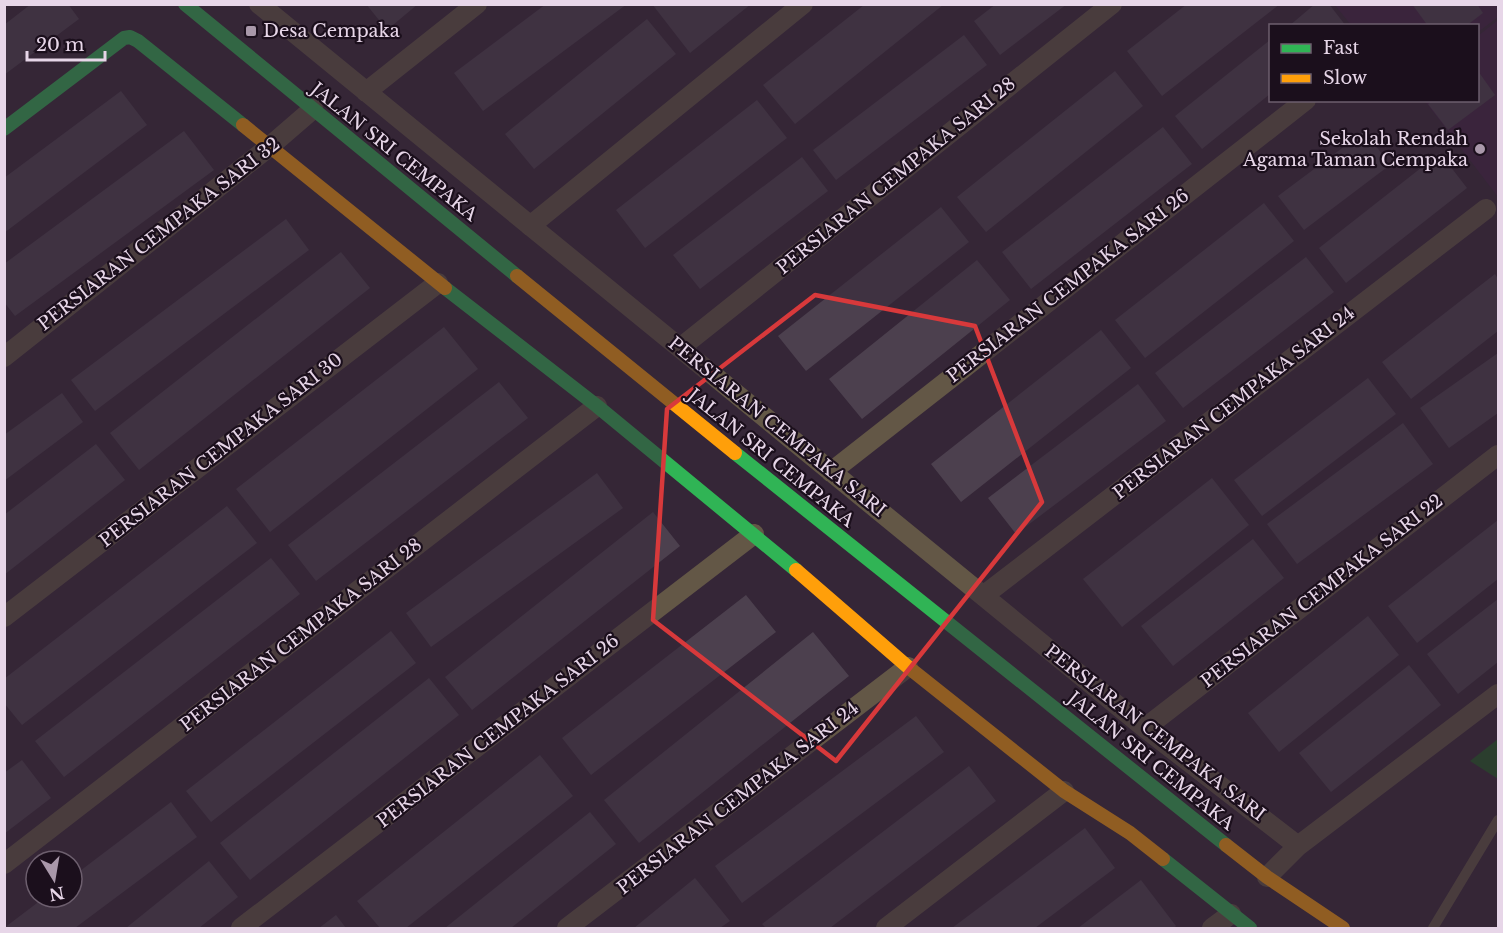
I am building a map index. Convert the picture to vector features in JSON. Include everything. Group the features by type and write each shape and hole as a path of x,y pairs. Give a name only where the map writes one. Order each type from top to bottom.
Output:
{"street":[{"name":"JALAN SRI CEMPAKA","path":"184,4 711,434 1267,877 1343,928"},
{"name":"PERSIARAN CEMPAKA SARI","path":"259,4 1145,728 1298,846"},
{"path":"366,92 477,4"},
{"path":"530,226 803,4"},
{"name":"PERSIARAN CEMPAKA SARI 28","path":"680,348 1112,4"},
{"path":"4,129 124,38 130,37 138,41 438,283 597,406 754,534 908,667 1064,791 1130,833 1250,928"},
{"name":"PERSIARAN CEMPAKA SARI 26","path":"831,472 1303,102"},
{"name":"PERSIARAN CEMPAKA SARI 32","path":"4,357 269,147 313,109"},
{"name":"PERSIARAN CEMPAKA SARI 24","path":"983,596 1486,209"},
{"name":"PERSIARAN CEMPAKA SARI 30","path":"4,617 438,283"},
{"name":"PERSIARAN CEMPAKA SARI 28","path":"4,864 597,406"},
{"name":"PERSIARAN CEMPAKA SARI 22","path":"1145,728 1498,455"},
{"name":"PERSIARAN CEMPAKA SARI 26","path":"241,928 754,534"},
{"name":"PERSIARAN CEMPAKA SARI 24","path":"567,928 908,667"},
{"path":"1267,877 1298,846 1498,694"},
{"path":"886,928 1064,791"},
{"path":"1212,928 1231,914"}],"lane":[{"path":"1433,928 1498,820"}],"highlighted area":[{"path":"815,295 975,326 1042,502 836,761 653,620 667,409"}],"shaded area":[{"path":"1335,5 1498,5 1498,17 1479,31 1479,24 1350,24"},
{"name":"Sekolah Rendah Agama Taman Cempaka","path":"1498,20 1498,197 1426,102 1479,102 1479,35"}],"green space":[{"path":"1498,739 1498,779 1470,761"}],"building":[{"path":"31,4 68,4 79,19 4,75 4,25"},
{"path":"366,4 418,4 387,30"},
{"path":"546,4 627,4 483,111 454,73"},
{"path":"652,4 751,4 690,53"},
{"path":"996,4 1067,4 1000,55 974,21"},
{"path":"1187,4 1280,4 1162,96 1127,51"},
{"path":"1315,4 1329,4 1344,24 1291,24"},
{"path":"1412,4 1477,4 1483,13 1469,24 1427,24"},
{"path":"864,5 943,5 795,124 763,85"},
{"path":"647,19 676,54 534,169 505,134"},
{"path":"964,35 987,65 836,180 813,150"},
{"path":"1269,41 1269,95 1202,149 1175,116"},
{"path":"1115,71 1143,106 986,232 957,197"},
{"path":"1479,72 1495,95 1448,130 1428,104 1430,102 1479,102"},
{"path":"121,91 147,125 4,233 4,178"},
{"path":"757,100 787,138 645,248 616,210"},
{"path":"1163,127 1192,164 1031,289 1002,252"},
{"path":"184,131 214,170 15,316 4,302 4,264"},
{"path":"1365,131 1390,165 1304,230 1278,196"},
{"path":"1440,153 1467,188 1346,283 1319,248"},
{"path":"802,157 828,191 700,289 673,255"},
{"path":"1264,203 1294,241 1145,358 1115,320"},
{"path":"941,207 969,242 806,371 778,336"},
{"path":"286,219 309,250 95,411 71,380"},
{"path":"341,252 370,288 139,470 110,433"},
{"path":"1306,257 1334,292 1183,408 1155,373"},
{"path":"977,260 1010,300 862,419 829,379"},
{"path":"1495,274 1498,279 1498,331 1411,399 1382,362"},
{"path":"444,327 478,369 270,532 236,489"},
{"path":"1101,330 1131,368 961,502 931,464"},
{"path":"1498,353 1498,413 1449,448 1420,408"},
{"path":"1368,378 1396,414 1262,516 1234,480"},
{"path":"499,382 528,418 316,581 288,545"},
{"path":"1138,384 1166,421 1016,534 988,498"},
{"path":"62,393 83,422 4,481 4,435"},
{"path":"1403,423 1433,464 1297,564 1267,524"},
{"path":"96,444 125,480 4,575 4,515"},
{"path":"597,473 623,508 431,647 406,613"},
{"path":"1212,478 1249,525 1122,627 1083,579"},
{"path":"227,506 257,543 22,725 4,703 4,679"},
{"path":"653,512 680,546 472,710 445,677"},
{"path":"1498,520 1498,579 1417,643 1388,606"},
{"path":"1253,539 1284,578 1173,666 1141,626"},
{"path":"271,558 300,594 64,777 35,741"},
{"path":"746,595 776,632 591,775 562,738"},
{"path":"1498,599 1498,662 1458,694 1427,654"},
{"path":"1368,616 1399,655 1279,752 1248,713"},
{"path":"391,631 416,663 211,822 186,791"},
{"path":"813,632 849,676 639,843 604,800"},
{"path":"1409,665 1441,705 1331,792 1299,753"},
{"path":"429,678 459,715 250,880 220,843"},
{"path":"916,716 944,752 742,903 715,866"},
{"path":"540,755 573,796 406,928 380,928 357,901"},
{"path":"22,760 51,798 4,834 4,773"},
{"path":"969,766 996,801 830,928 766,928 762,924"},
{"path":"171,802 197,837 75,928 4,928 29,909 84,909 84,868"},
{"path":"590,812 616,844 511,928 445,928"},
{"path":"1085,828 1115,868 1035,928 952,928"},
{"path":"209,861 238,897 199,928 126,928"},
{"path":"695,878 730,921 720,928 634,928"},
{"path":"1141,880 1176,926 1174,928 1078,928"},
{"path":"336,915 346,928 319,928"}],"traffic: fast":[{"path":"185,4 517,276"},
{"path":"4,129 124,38 130,37 243,125"},
{"path":"445,288 597,406 796,570"},
{"path":"735,453 1226,845"},
{"path":"1163,859 1250,928"}],"traffic: slow":[{"path":"243,125 445,288"},
{"path":"517,276 735,453"},
{"path":"796,570 908,667 1064,791 1130,833 1163,859"},
{"path":"1226,845 1267,877 1343,928"}],"place":[{"name":"Desa Cempaka","path":"251,31"},
{"name":"Sekolah Rendah Agama Taman Cempaka","path":"1480,149"}]}
